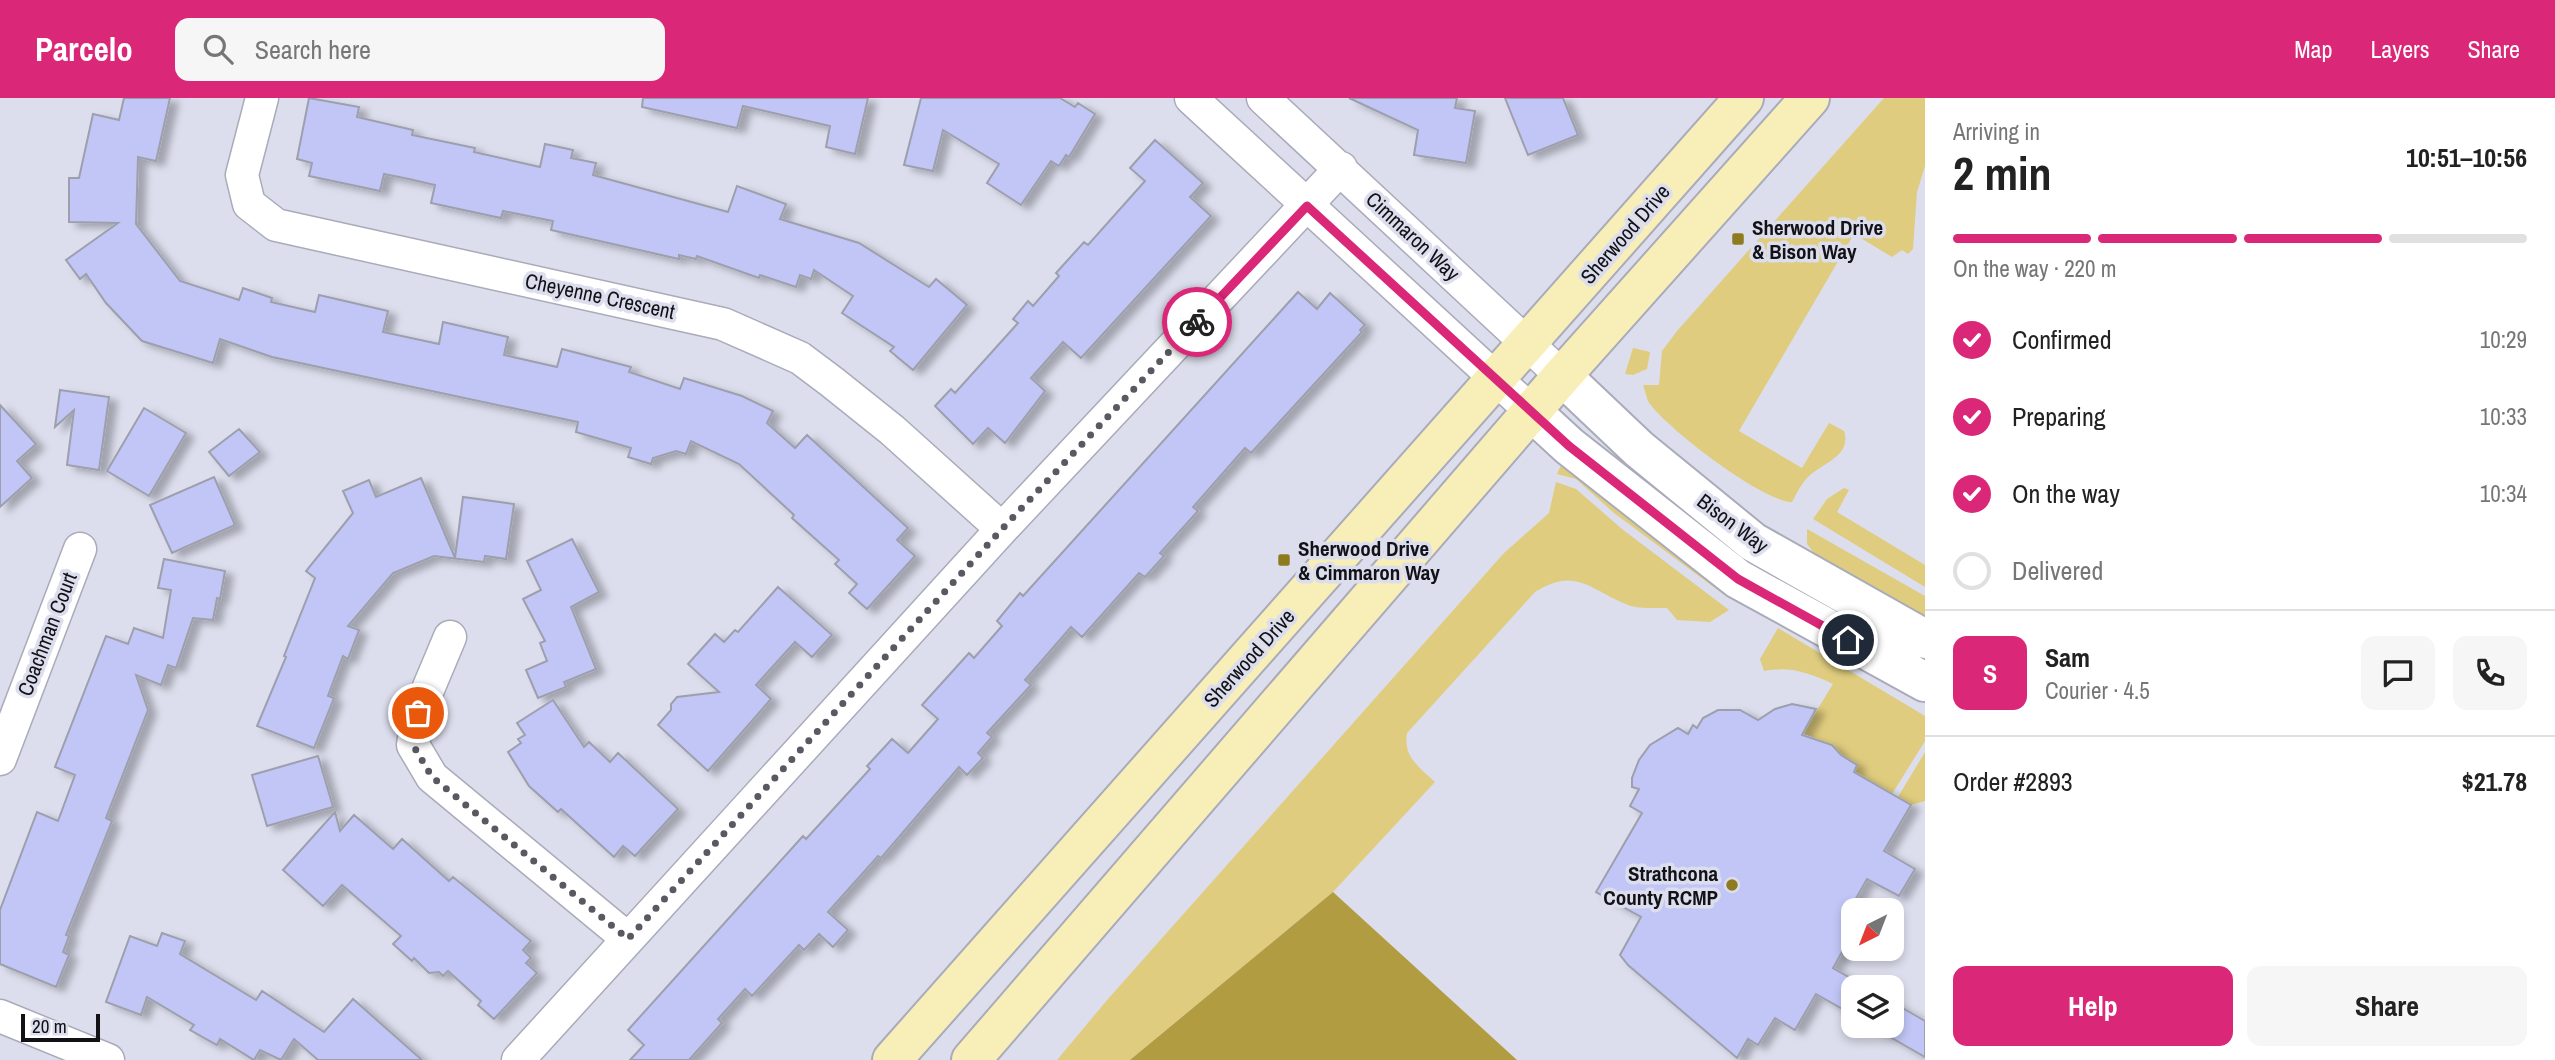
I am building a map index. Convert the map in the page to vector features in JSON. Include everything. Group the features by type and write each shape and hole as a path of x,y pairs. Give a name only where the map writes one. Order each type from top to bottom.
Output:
{"main road":[{"name":"Sherwood Drive","path":"892,1060 1529,345 1744,98"},
{"path":"971,1060 1531,411 1810,98"}],"street":[{"name":"Cheyenne Crescent","path":"262,98 242,176 249,204 276,225 723,324 800,358 892,430 1002,529"},
{"path":"1191,98 1531,411"},
{"name":"Cimmaron Way","path":"1263,98 1562,376"},
{"path":"518,1060 1002,529 1341,168"},
{"name":"Bison Way","path":"1562,376 1639,449 1753,542 1925,639"},
{"name":"Bison Way","path":"1531,411 1569,446 1738,579 1925,682"},
{"name":"Coachman Court","path":"0,759 80,549"},
{"path":"450,637 418,713 413,745 432,777 628,939"},
{"path":"0,1016 108,1060"}],"shaded area":[{"path":"1884,98 1925,98 1925,166 1917,192 1913,249 1908,254 1902,250 1892,257 1854,234 1739,431 1802,468 1829,423 1844,431 1844,447 1840,453 1808,477 1792,502 1778,499 1738,477 1693,444 1657,413 1648,401 1643,385 1659,385 1662,351 1677,331"},
{"path":"1633,348 1650,352 1647,369 1633,375 1625,374"},
{"path":"1561,465 1733,593 1727,597 1614,513 1576,479 1557,474"},
{"path":"1556,482 1576,489 1622,529 1729,610 1710,622 1677,620 1667,608 1632,606 1583,583 1561,581 1535,592 1407,733 1407,749 1410,755 1435,782 1333,892 1130,1060 1057,1060 1504,553 1549,513"},
{"path":"1844,488 1849,490 1837,512 1925,565 1925,587 1813,519 1827,499"},
{"path":"1807,529 1925,596 1925,621 1819,559 1807,544"},
{"path":"1778,628 1925,716 1925,741 1892,794 1854,772 1857,765 1841,755 1832,745 1803,733 1833,684 1800,672 1783,669 1764,671 1760,659"},
{"path":"1925,752 1925,801 1911,805 1898,797"},
{"path":"1333,892 1517,1060 1130,1060"}],"building":[{"path":"124,98 170,98 156,161 138,157 136,224 180,281 239,300 243,288 272,298 271,302 315,312 319,295 388,311 383,332 439,344 443,322 508,337 504,355 557,367 562,349 631,367 629,372 680,389 684,378 742,396 773,411 767,423 795,448 807,435 908,528 897,540 915,556 867,609 849,593 857,584 835,564 839,560 792,518 794,515 739,464 691,441 686,454 676,451 653,458 651,464 628,457 631,448 576,432 578,422 272,357 220,339 213,363 142,341 106,303 86,274 80,279 66,260 118,223 69,222 69,178 79,178 93,114 119,120"},
{"path":"309,98 359,107 357,117 413,130 412,135 475,148 474,152 540,167 545,144 573,150 571,158 596,163 593,175 728,212 737,186 786,204 780,219 859,243 929,287 936,279 967,305 913,370 890,351 894,347 842,313 853,296 814,270 811,279 800,275 796,287 760,275 759,278 697,256 696,259 679,255 679,259 551,230 553,221 503,211 501,218 431,203 435,185 409,179 384,174 380,191 309,176 312,163 297,159"},
{"path":"643,98 868,98 855,154 826,147 830,126 743,106 737,128 642,107"},
{"path":"921,98 1060,98 1075,107 1078,103 1095,114 1069,157 1066,155 1059,166 1051,161 1021,205 987,183 999,164 943,130 933,171 904,165"},
{"path":"1349,98 1457,98 1455,108 1475,111 1466,163 1414,155 1418,130"},
{"path":"1505,98 1563,98 1578,135 1528,155"},
{"path":"1155,140 1203,183 1190,197 1211,216 1081,358 1063,342 1031,378 1045,391 1005,443 988,428 973,444 935,406 951,389 955,393 1018,323 1013,319 1028,301 1033,306 1059,276 1056,273 1084,242 1088,245 1145,181 1130,168"},
{"path":"1298,292 1317,309 1330,293 1365,325 1360,330 1362,332 1251,453 1245,448 1193,507 1198,511 1160,553 1164,556 1145,577 1139,573 1082,637 1071,627 1025,680 1031,685 987,733 992,737 978,753 983,758 967,775 959,767 881,858 878,856 828,912 848,930 833,947 819,934 804,950 799,945 752,996 745,989 718,1019 722,1023 689,1060 630,1060 644,1045 628,1030 803,836 806,839 870,769 867,766 892,739 908,753 938,719 922,705 969,653 974,658 1002,626 997,621 1020,593 1023,596"},
{"path":"60,390 109,397 99,470 67,465 74,410 55,427"},
{"path":"0,405 36,444 17,461 32,478 0,507"},
{"path":"144,408 186,433 149,496 107,471"},
{"path":"239,429 260,452 229,476 209,452"},
{"path":"214,477 235,525 172,553 150,505"},
{"path":"421,478 455,558 463,497 514,504 506,559 485,556 484,562 434,556 393,573 348,626 359,630 348,659 343,656 328,696 334,698 314,748 257,726 315,578 306,571 353,513 343,491 369,480 376,497"},
{"path":"572,539 599,592 571,607 596,669 564,682 566,687 538,698 526,670 547,661 540,643 545,641 523,599 541,590 527,561"},
{"path":"164,559 225,571 220,599 217,598 213,620 193,618 176,668 168,665 161,685 136,675 148,710 106,818 112,821 66,935 69,936 63,952 69,955 56,987 0,964 0,910 37,812 58,821 75,775 55,767 106,636 128,644 134,628 163,638 171,590 158,588"},
{"path":"778,587 832,635 812,657 795,642 756,685 771,699 708,771 658,725 671,710 671,704 677,697 719,692 688,664 715,634 724,642 735,630 738,632"},
{"path":"553,700 584,747 589,742 610,762 618,753 678,809 635,856 623,846 614,857 561,809 558,812 529,786 508,752 521,743 518,739 525,735 517,723"},
{"name":"Strathcona County RCMP","path":"1792,704 1816,709 1802,735 1832,745 1841,755 1857,765 1854,772 1911,805 1884,851 1915,869 1899,896 1867,879 1856,898 1841,898 1841,954 1833,968 1845,975 1841,975 1841,1008 1816,994 1795,1030 1775,1018 1758,1045 1748,1039 1737,1058 1628,965 1620,955 1641,917 1596,892 1642,813 1630,806 1639,789 1632,787 1632,778 1639,760 1650,745 1678,728 1688,734 1693,725 1697,728 1703,718 1718,710 1740,710 1758,720 1775,709"},
{"path":"318,756 333,807 267,826 252,775"},
{"path":"335,812 340,831 354,815 393,849 402,839 449,881 453,877 531,941 523,950 531,958 526,963 537,973 494,1019 478,1005 481,1001 448,971 443,976 439,972 429,973 414,958 412,961 393,944 401,936 342,885 323,906 283,870"},
{"path":"162,933 185,941 180,954 256,1000 262,991 324,1032 353,999 422,1060 318,1060 294,1039 281,1060 260,1050 254,1060 220,1039 217,1045 190,1030 194,1025 147,997 141,1015 106,1002 130,936 157,946"},
{"path":"1904,1009 1925,1021 1925,1057 1892,1038 1904,1038"}],"way so far":[{"path":"418,713 413,745 432,777 628,939 1002,529 1197,322"}],"place":[{"name":"Sherwood Drive & Bison Way","path":"1738,239"},
{"name":"Sherwood Drive & Cimmaron Way","path":"1284,560"},
{"name":"Strathcona County RCMP","path":"1732,885"}],"route":[{"path":"1197,322 1307,206 1569,446 1738,579 1848,640"}]}
